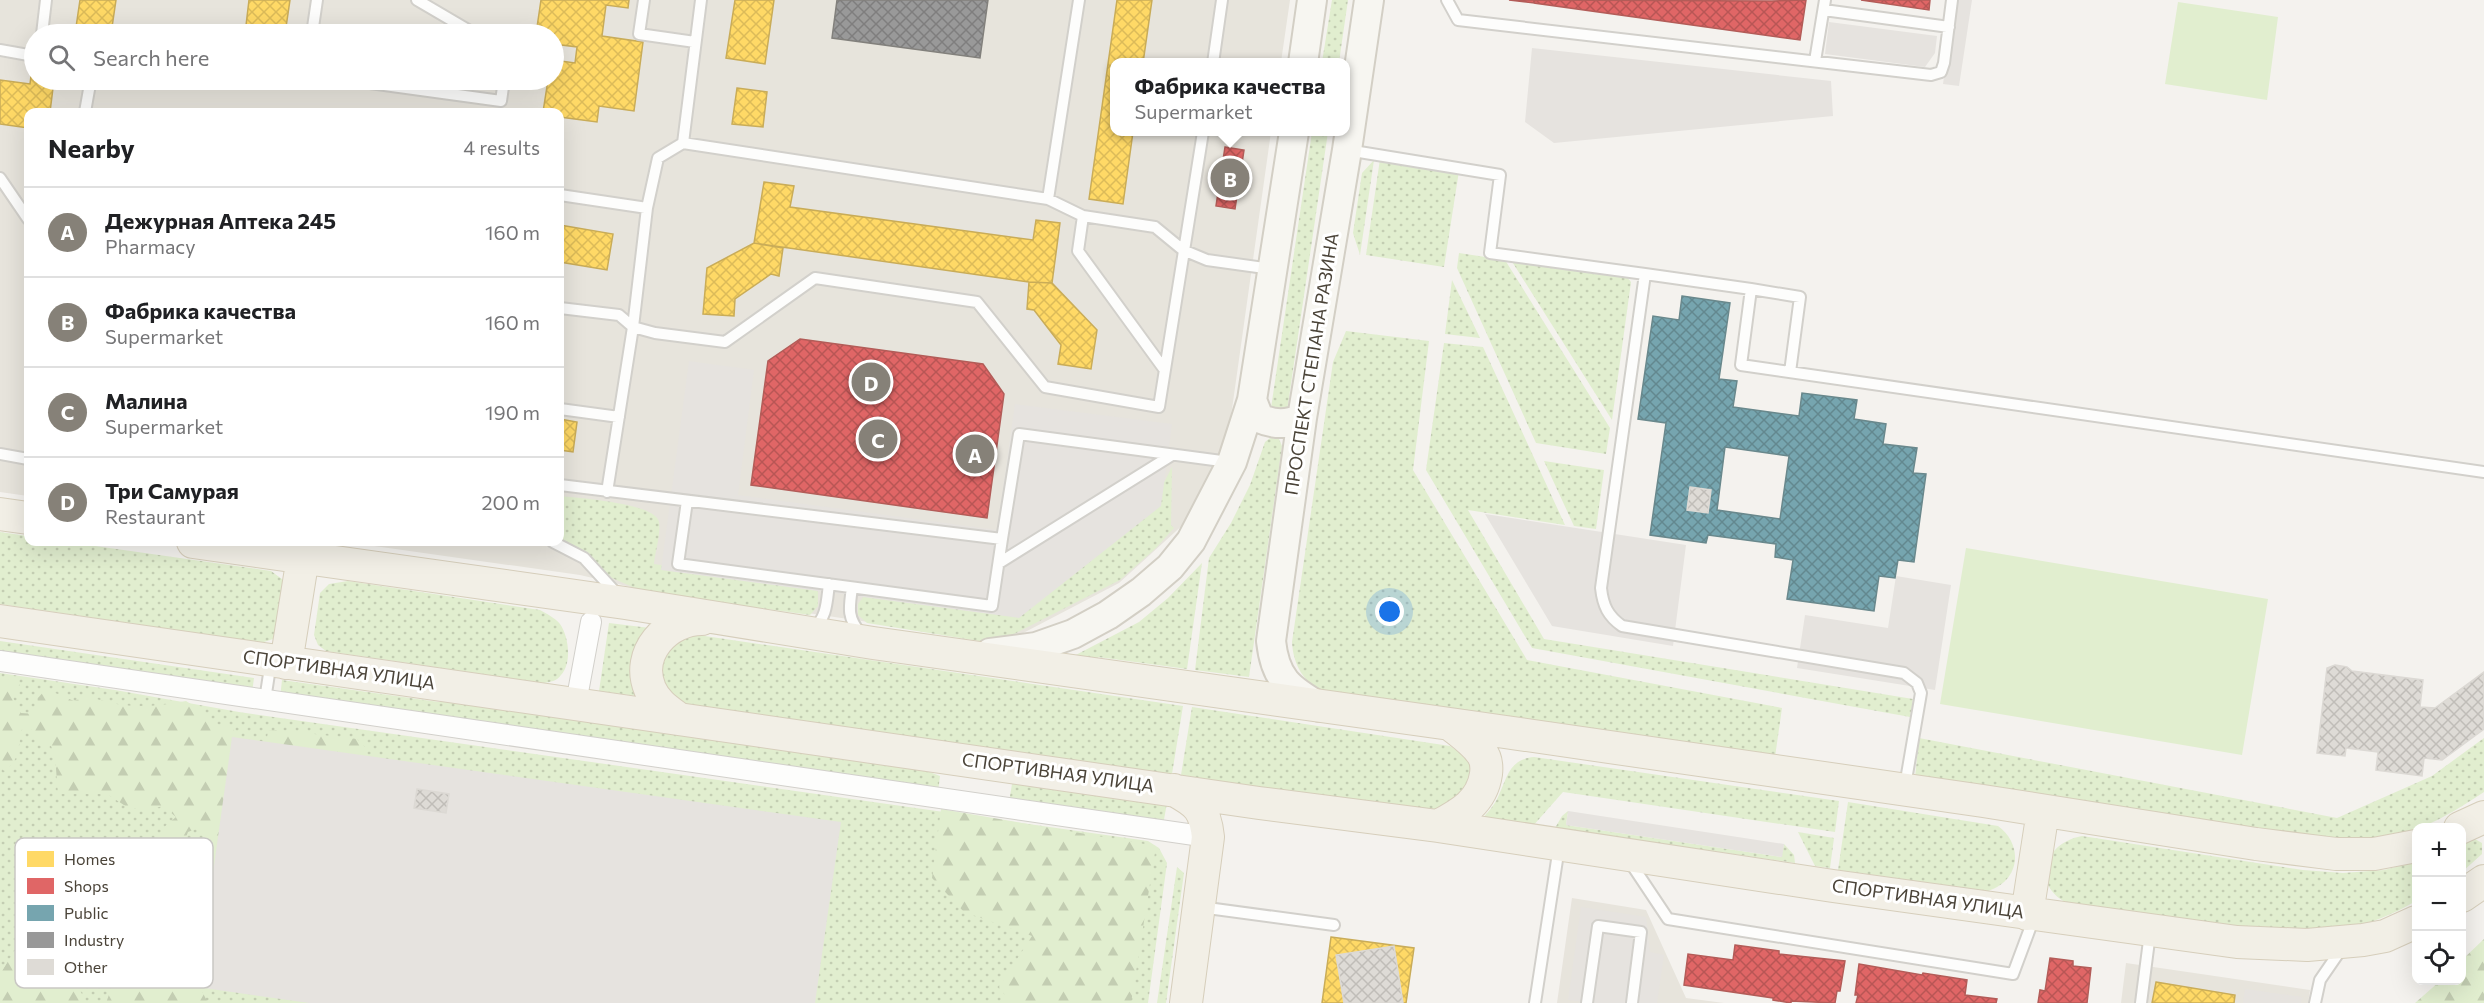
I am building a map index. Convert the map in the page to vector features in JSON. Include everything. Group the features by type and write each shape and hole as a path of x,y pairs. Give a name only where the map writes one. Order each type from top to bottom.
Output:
{"main road":[{"path":"1304,58 1312,0"},
{"name":"ПРОСПЕКТ СТЕПАНА РАЗИНА","path":"1350,130 1369,0"},
{"path":"952,655 1002,653 1036,647 1073,634 1108,615 1141,592 1170,567 1191,541 1232,462 1252,400 1293,136"},
{"name":"ПРОСПЕКТ СТЕПАНА РАЗИНА","path":"1320,707 1294,692 1283,679 1273,660 1271,641 1302,418 1349,136"},
{"path":"1252,400 1259,418 1271,424 1292,423 1302,418"},
{"path":"0,514 24,517"},
{"path":"222,546 625,603 952,655 1450,724 2336,854 2374,854 2412,847"},
{"path":"279,662 303,557"},
{"path":"679,719 659,704 650,688 646,674 653,644 674,625 690,619 714,618"},
{"name":"СПОРТИВНАЯ УЛИЦА","path":"0,621 2150,930 2281,945 2385,936 2412,924"},
{"path":"1438,826 1458,815 1474,802 1483,790 1486,774 1483,754 1473,742 1450,724"},
{"path":"1174,790 1199,807 1206,821 1208,837 1186,1003"},
{"path":"1208,837 1228,812 1259,803"},
{"path":"2031,914 2043,811"},
{"path":"2466,893 2484,881"}],"street":[{"path":"576,703 591,622"},
{"path":"0,661 1208,837"}],"lane":[{"path":"43,24 46,0"},
{"path":"313,24 317,0"},
{"path":"417,0 458,24"},
{"path":"644,0 639,34 695,42"},
{"path":"683,143 701,0"},
{"path":"1048,199 1079,0"},
{"path":"1214,58 1222,0"},
{"path":"1447,0 1458,20 1931,75 1941,72 1953,0"},
{"path":"1815,62 1824,5 1949,27"},
{"path":"0,50 24,54"},
{"path":"86,108 89,90"},
{"path":"423,90 501,101 503,90"},
{"path":"564,308 619,315 633,327 655,333 725,342 815,278 977,302 1045,387 1159,407 1202,136"},
{"path":"607,492 633,327 647,208 658,158 683,143 1048,199 1083,216 1155,227 1183,250 1207,260 1272,270"},
{"path":"1347,150 1500,175 1490,253 1800,297 1790,372"},
{"path":"0,178 24,213"},
{"path":"564,196 647,208"},
{"path":"1083,216 1078,251 1164,369"},
{"path":"1645,274 1601,588 1602,602 1610,617 1622,626 1904,673 1912,677 1921,693 1904,790"},
{"path":"1751,290 1741,365 2484,472"},
{"path":"564,410 619,417"},
{"path":"687,501 678,564 992,606 1019,434 1232,462"},
{"path":"0,454 24,458"},
{"path":"999,563 1172,455"},
{"path":"564,486 1002,539"},
{"path":"561,546 584,558 625,603"},
{"path":"799,632 818,625 825,612 829,584"},
{"path":"852,588 849,608 852,622 873,643"},
{"path":"265,700 279,662"},
{"path":"1536,1003 1559,844"},
{"path":"1625,854 1668,919 2013,974 2031,914"},
{"path":"1197,907 1334,925"},
{"path":"1587,1003 1598,926 1641,932 1632,1003"},
{"path":"2141,1003 2150,930"},
{"path":"2315,1003 2320,980 2347,941"}],"shaded area":[{"path":"0,0 1290,0 1282,58 1110,58 1110,136 1270,136 1232,409 1223,449 1186,522 1119,583 1010,640 882,624 631,587 580,575 374,546 564,546 564,108 24,108 24,495 0,492"},
{"path":"1955,0 1972,0 1959,86 1943,84"},
{"path":"1829,22 1937,36 1935,53 1925,67 1825,54"},
{"path":"1532,48 1831,81 1833,116 1554,143 1525,122"},
{"path":"689,361 754,370 738,495 997,530 1015,404 1172,424 1161,506 1019,618 661,570"},
{"path":"1485,514 1686,545 1673,646 1552,626"},
{"path":"1896,576 1951,585 1935,690 1797,668 1805,615 1888,628"},
{"path":"232,737 841,822 815,1003 309,1003 204,988 213,988 213,873"},
{"path":"1568,811 1784,844 1782,857 1566,825"},
{"path":"1572,898 1646,910 1686,998 1724,1003 1557,1003"},
{"path":"1581,907 1646,917 1650,952 1664,955 1657,1003 1592,1003 1568,1000"},
{"path":"2126,963 2310,990 2308,1003 2121,1003"},
{"path":"2245,989 2302,997 2301,1003 2243,1003"}],"green space":[{"path":"1332,0 1348,0 1340,58 1323,58"},
{"path":"2178,2 2278,17 2267,100 2165,84"},
{"path":"1311,136 1327,136 1287,411 1271,408"},
{"path":"1380,159 1459,171 1444,267 1366,255"},
{"path":"1374,160 1360,255 1353,233 1362,173"},
{"path":"1459,253 1505,260 1610,428 1606,454 1536,443 1457,268"},
{"path":"1511,260 1627,277 1631,282 1612,420"},
{"path":"1452,280 1480,338 1445,334"},
{"path":"1346,331 1429,341 1413,470 1527,660 1782,708 1775,757 1326,692 1318,689 1306,679 1297,666 1292,642 1333,362"},
{"path":"1444,343 1483,347 1565,525 1468,510 1544,639 1913,699 1910,717 1532,648 1426,470"},
{"path":"1270,438 1279,439 1282,446 1249,677 1195,670 1209,558 1231,523 1250,485 1265,442"},
{"path":"1544,461 1604,470 1596,529 1574,526"},
{"path":"1172,467 1171,525 1174,528 1156,548 1120,580 1008,637 993,641 979,641 867,623 858,615 858,604 864,596 1148,513"},
{"path":"564,496 631,506 655,516 659,522 659,538 654,564 814,587 818,592 818,606 810,615 644,592 612,578 564,543"},
{"path":"0,532 24,535 24,546 95,546 271,571 286,582 276,638 264,642 0,604"},
{"path":"1966,548 2268,599 2242,755 1940,704"},
{"path":"1202,563 1187,669 1098,657 1096,662 1070,658 1139,622 1168,598"},
{"path":"348,581 540,610 556,620 563,629 568,650 567,664 558,679 544,683 326,651 318,645 314,635 320,593 329,584"},
{"path":"609,623 650,628 637,696 599,691"},
{"path":"698,635 1183,706 1172,774 692,707 668,690 663,679 662,668 665,657 672,647"},
{"path":"0,641 254,678 252,693 0,656"},
{"path":"0,673 239,712 1148,841 1159,848 1167,863 1148,1003 0,1003"},
{"path":"10,679 20,685 12,696 21,713 36,714 38,698 46,689 74,701 88,696 136,706 186,701 207,714 208,722 233,728 237,745 213,908 213,838 205,838 201,827 188,832 186,838 162,838 163,828 176,817 163,806 148,810 127,807 107,794 58,794 55,756 51,746 38,741 31,729 21,730 16,758 4,771 0,765 0,680"},
{"path":"282,680 439,702 455,700 914,766 940,776 938,792 280,698"},
{"path":"1192,707 1450,746 1467,758 1472,767 1464,802 1428,812 1181,775"},
{"path":"280,730 357,739 367,749 361,766 265,752 268,731"},
{"path":"1919,738 2337,818 2432,776 2484,738 2484,792 2431,823 2412,823 2412,831 2382,838 2316,838 1915,778"},
{"path":"1534,757 1839,801 1835,832 1563,792 1532,827 1481,820 1495,803 1514,766 1519,761"},
{"path":"1038,783 1167,803 1163,825 1009,802 1012,784"},
{"path":"1848,802 1998,826 2012,843 2015,852 2012,871 1999,886 1988,891 1838,870"},
{"path":"941,809 1156,846 1131,1003 1011,1003 999,987 1032,936 964,912 932,878"},
{"path":"1568,811 1566,825 1781,857 1784,844 1794,855 1795,863 1555,828"},
{"path":"1798,832 1834,838 1830,868 1815,866"},
{"path":"2082,836 2303,870 2343,873 2384,870 2412,863 2412,903 2370,922 2340,929 2272,931 2203,924 2067,903 2055,895 2048,886 2045,875 2046,865 2051,855 2069,840"},
{"path":"2473,838 2482,843 2482,854 2466,868 2466,841"},
{"path":"1177,867 1184,873 1166,1003 1157,1003"},
{"path":"2484,939 2484,1003 2415,1003 2435,985 2466,985 2466,956"},
{"path":"15,950 15,988 79,988 87,1003 0,1003 0,974"},
{"path":"111,988 200,988 208,1003 106,1003"}],"building: Homes":[{"path":"80,0 116,0 112,24 76,24"},
{"path":"249,0 290,0 286,24 246,24"},
{"path":"541,0 629,0 628,8 606,5 602,36 643,42 634,111 599,106 597,122 564,118 564,108 544,108 546,90 564,90 564,61 575,63 577,47 564,45 564,24 537,24"},
{"path":"735,0 774,0 765,64 726,58"},
{"path":"1117,0 1152,0 1144,58 1110,58 1110,136 1132,136 1123,204 1089,199"},
{"path":"0,80 24,83 24,90 53,90 50,108 24,108 24,127 0,124"},
{"path":"737,88 767,92 763,127 732,124"},
{"path":"764,182 794,186 790,207 1033,240 1036,220 1060,223 1052,283 1029,282 754,243"},
{"path":"564,226 613,234 607,270 564,263"},
{"path":"754,243 783,248 779,276 771,274 735,299 734,316 703,314 707,268"},
{"path":"1029,282 1052,283 1097,330 1091,369 1058,364 1061,345 1034,310 1027,309"},
{"path":"564,420 577,422 573,452 564,451"},
{"path":"1331,937 1414,948 1406,1003 1322,1003"},
{"path":"2156,982 2235,995 2234,1003 2152,1003"}],"building: Shops":[{"path":"1509,0 1534,0 1534,3"},
{"path":"1534,0 1806,0 1800,40 1534,3"},
{"path":"1861,0 1930,0 1929,10"},
{"path":"1225,147 1244,150 1235,209 1216,206"},
{"path":"800,339 983,364 1004,394 987,518 751,485 768,361"},
{"path":"1735,945 1779,951 1779,954 1845,961 1840,991 1837,991 1835,1003 1791,1001 1791,1003 1773,1000 1773,998 1684,985 1688,954 1733,960"},
{"path":"2050,958 2073,961 2073,966 2091,968 2087,1003 2038,1003 2040,990 2045,991"},
{"path":"1859,964 1967,980 1965,995 1997,999 1996,1003 1856,1003"}],"building: Public":[{"path":"1682,296 1730,303 1719,379 1737,381 1733,407 1799,416 1802,393 1857,400 1854,419 1886,424 1883,444 1917,448 1913,473 1926,474 1914,562 1898,560 1895,578 1879,576 1874,611 1787,599 1793,560 1775,557 1776,544 1708,535 1706,543 1650,535 1666,423 1638,419 1653,316 1679,320","holes":["1725,447 1789,456 1780,519 1717,510"]}],"building: Industry":[{"path":"837,0 988,0 980,58 832,38"}],"building: Other":[{"path":"1690,487 1711,490 1708,513 1687,510"},
{"path":"2335,665 2347,667 2352,671 2423,680 2420,707 2435,708 2484,672 2484,729 2442,760 2424,758 2422,776 2376,770 2378,752 2346,748 2345,756 2317,753 2327,668"},
{"path":"417,789 449,794 446,813 414,808"},
{"path":"1394,946 1403,1003 1344,1003 1336,955"}],"place":[{"name":"Фабрика качества","path":"1230,178"},
{"name":"Три Самурая","path":"871,382"},
{"name":"Малина","path":"878,439"},
{"name":"Дежурная Аптека 245","path":"975,454"}]}
